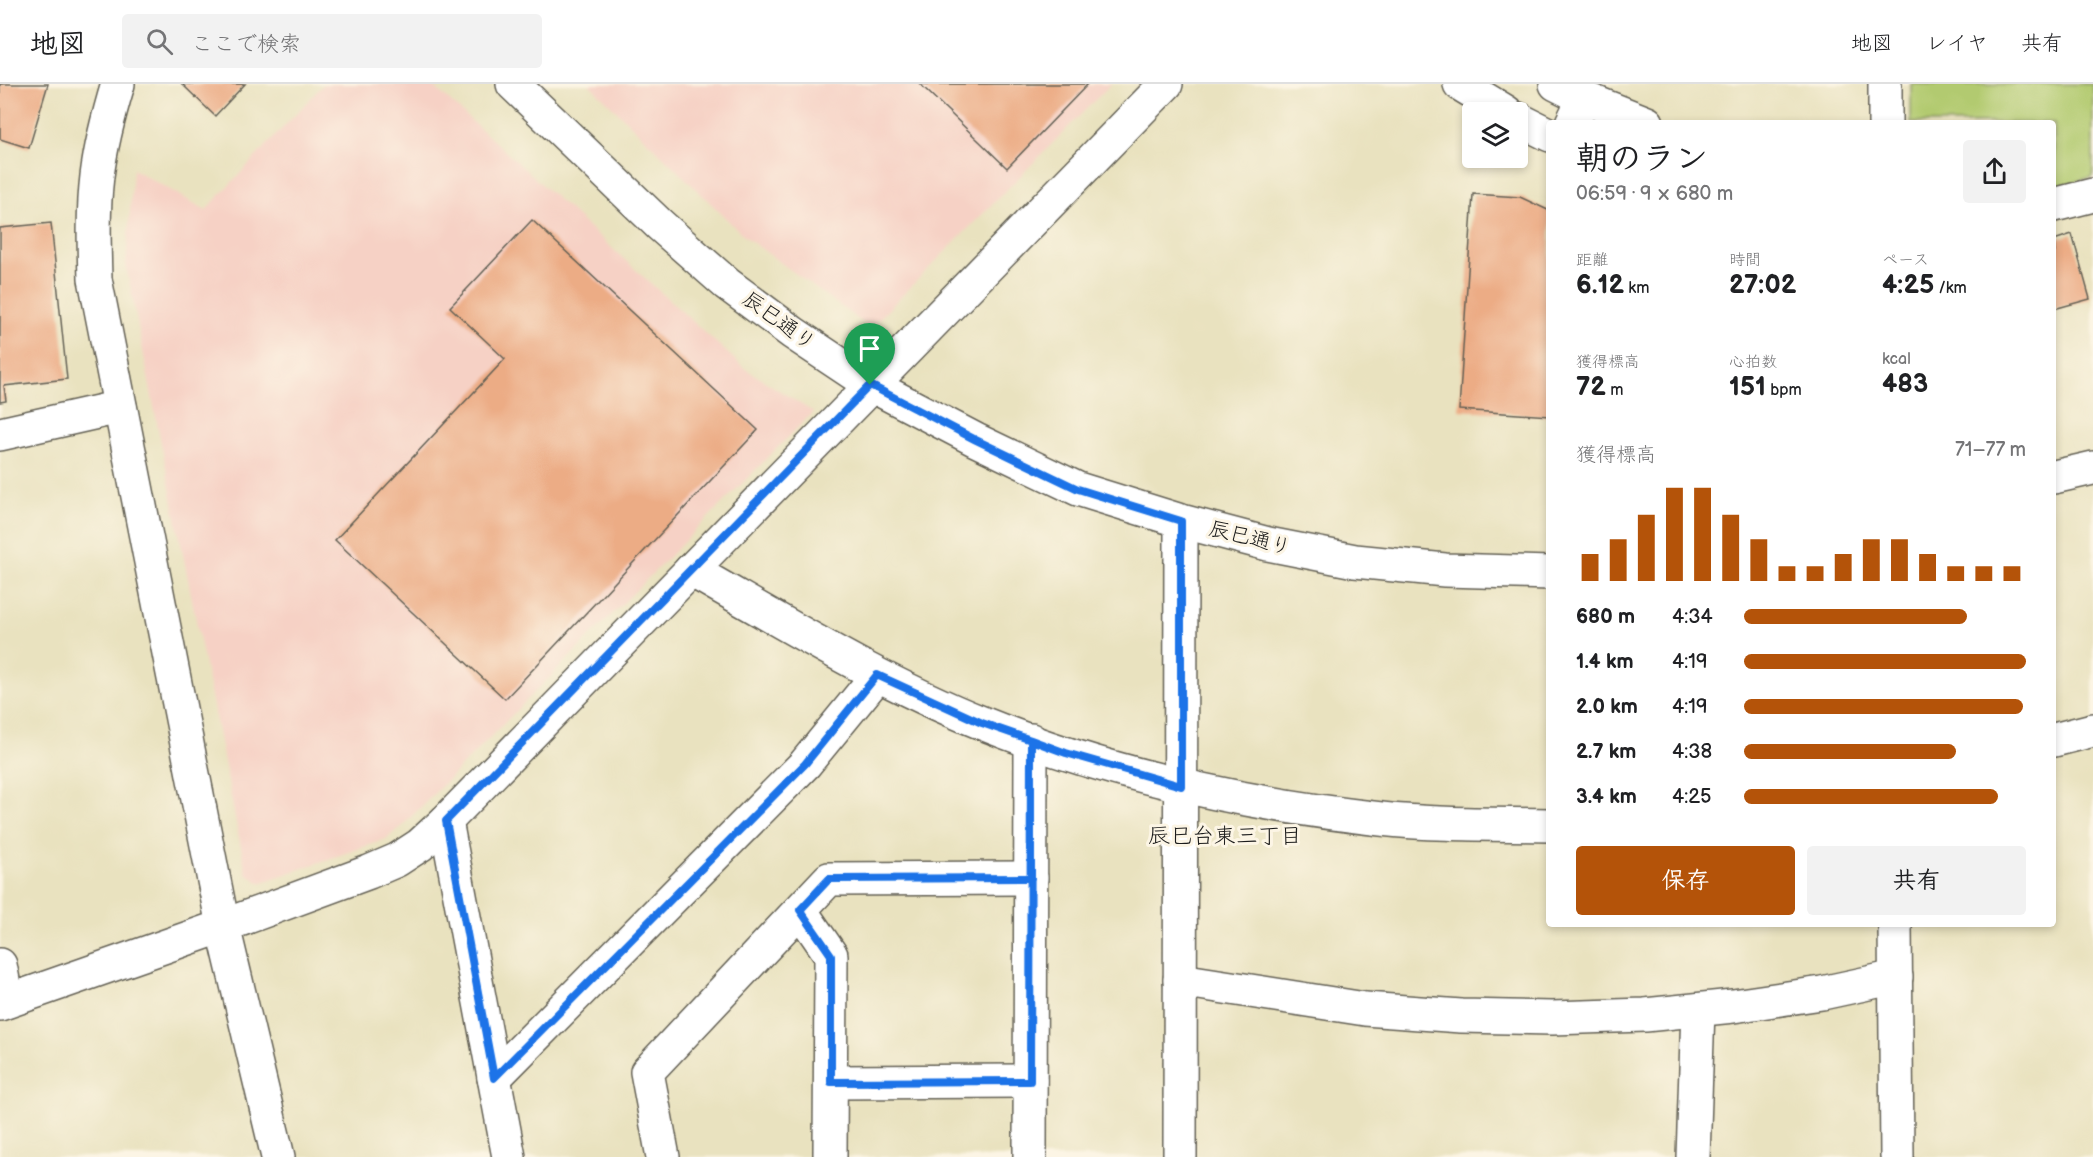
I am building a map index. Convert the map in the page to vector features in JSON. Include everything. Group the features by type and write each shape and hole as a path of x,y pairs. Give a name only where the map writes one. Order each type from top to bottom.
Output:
{"street":[{"path":"117,84 97,176 94,229 96,279 222,926 278,1157"},
{"name":"辰巳通り","path":"513,84 660,225 727,284 793,333 870,385 1078,489 1181,521 1268,544 1355,561 1445,570 1546,573"},
{"path":"0,965 4,1003 222,926 397,860 420,845 1166,84"},
{"path":"1460,84 1490,102"},
{"path":"1885,120 1886,84"},
{"path":"1571,102 1636,120"},
{"path":"1528,123 1546,133"},
{"path":"2056,204 2093,195"},
{"path":"0,434 120,407"},
{"path":"2056,477 2093,468"},
{"path":"1180,1157 1181,521"},
{"path":"691,570 877,675 982,723 1066,753 1181,786 1288,806 1382,819 1546,825"},
{"path":"494,1078 805,764 877,675"},
{"path":"2056,739 2093,730"},
{"path":"1030,1157 1031,740"},
{"path":"446,821 509,1157"},
{"path":"663,1157 647,1072 829,879 1031,878"},
{"path":"800,910 831,955 831,1157"},
{"path":"1895,927 1897,1157"},
{"path":"1180,980 1365,1009 1461,1016 1552,1018 1646,1015 1698,1010 1821,993 1896,977"},
{"path":"1693,1157 1698,1010"},
{"path":"831,1082 1030,1081"}],"shaded area":[{"path":"324,84 431,84 744,368 813,412 403,825 386,839 260,883 246,873 126,265 133,169 206,210"},
{"path":"589,84 1111,84 870,328 744,236"}],"green space":[{"path":"1911,84 2093,84 2093,177 2056,186 2056,120 1911,120"}],"building":[{"path":"0,84 48,84 29,148 0,139"},
{"path":"182,84 245,84 215,116"},
{"path":"920,84 1088,84 1007,168"},
{"path":"1473,194 1520,197 1546,209 1546,416 1459,410"},
{"path":"532,220 758,430 505,699 335,540 505,359 450,307"},
{"path":"51,223 67,379 4,386 6,401 0,402 0,228"},
{"path":"2072,234 2090,299 2056,308 2056,239"}],"district":[{"name":"辰巳台東三丁目","path":"1225,836"}],"route":[{"path":"870,385 446,821 494,1078 805,764 877,675 982,723 1031,740 1031,878 1030,1081 831,1082 831,955 800,910 829,879 1031,878 1031,809 1031,740 1066,753 1181,786 1181,521 1078,489 870,385"}]}
